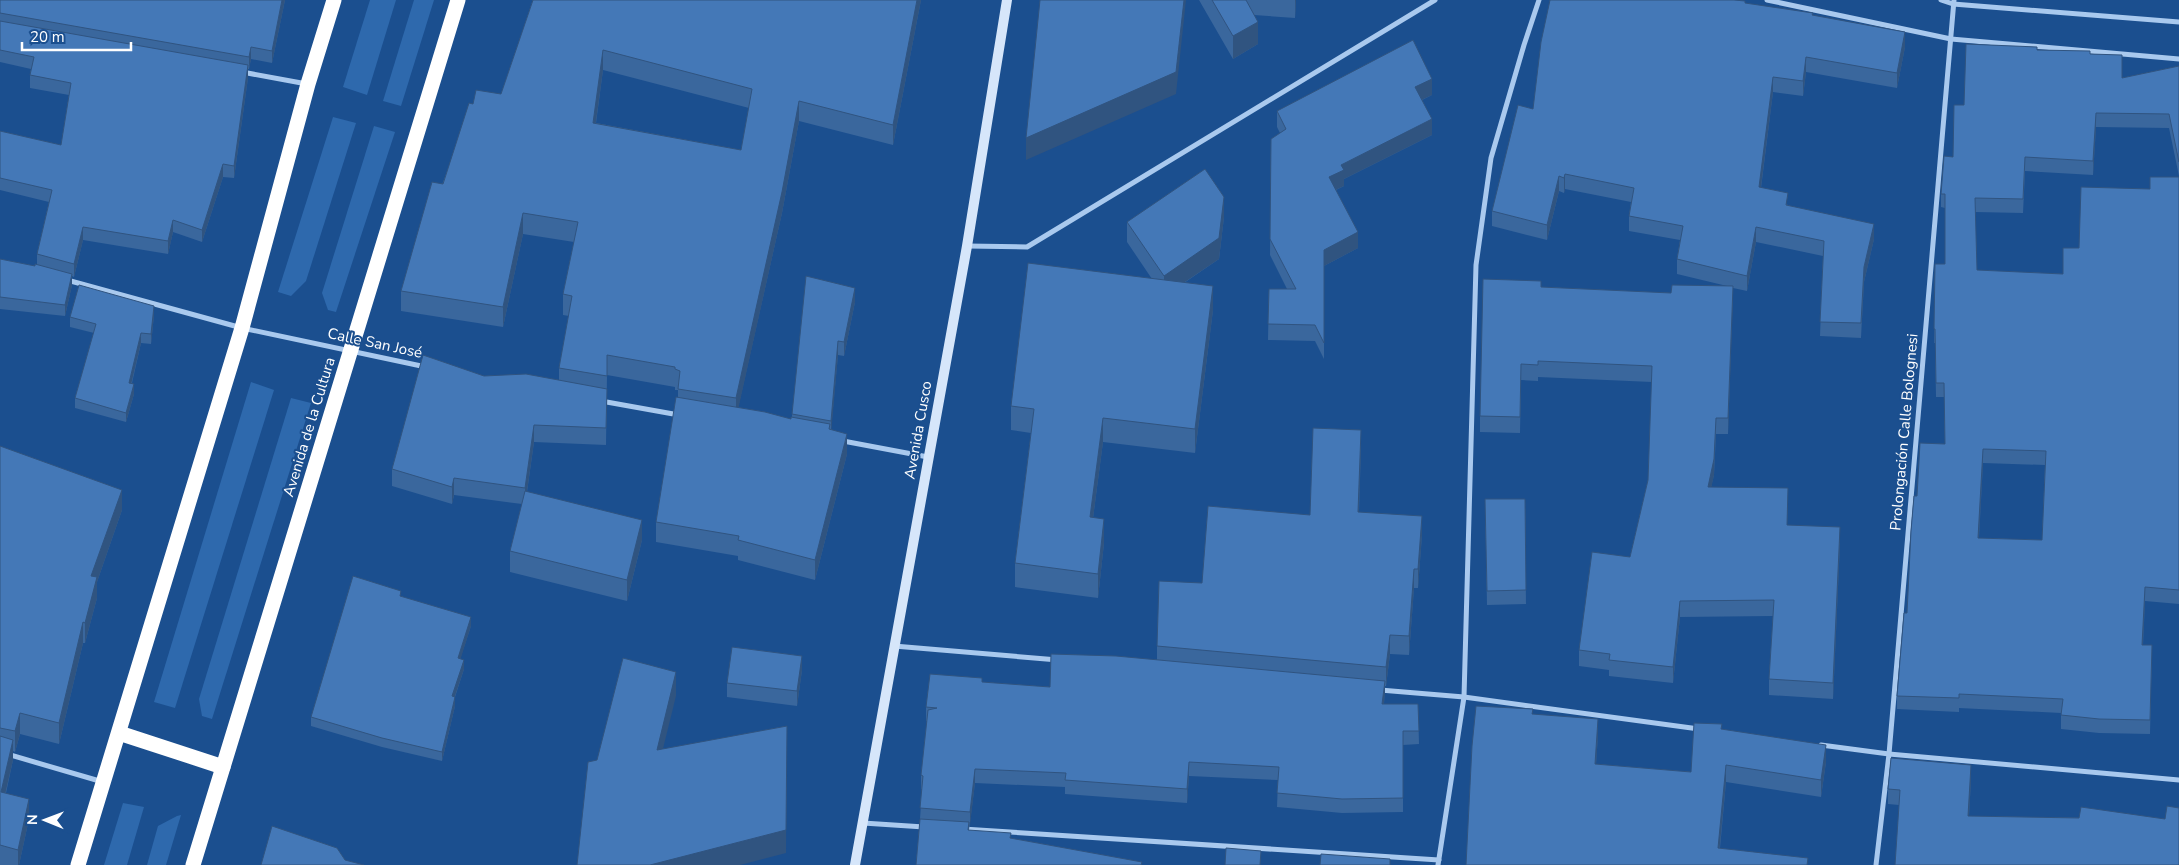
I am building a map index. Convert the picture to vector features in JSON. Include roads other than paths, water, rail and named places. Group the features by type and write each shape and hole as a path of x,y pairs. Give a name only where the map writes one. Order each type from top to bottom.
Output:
{"highway":[{"path":"78,865 242,328 308,84 334,0"},
{"name":"Avenida de la Cultura","path":"193,865 458,0"},
{"path":"119,733 223,767"}],"street":[{"name":"Avenida Cusco","path":"854,865 967,246 1007,0"},
{"path":"967,246 1027,247 1435,0"},
{"path":"952,828 1438,863 1464,697 1476,265 1491,158 1539,0"},
{"path":"1767,0 1951,39 2179,59"},
{"path":"1941,0 2179,22"},
{"name":"Prolongación Calle Bolognesi","path":"1876,865 1889,754 1953,2"},
{"path":"231,70 308,84"},
{"name":"Calle San José","path":"65,279 242,328 434,369"},
{"path":"599,401 684,416"},
{"path":"839,441 928,458"},
{"path":"894,646 1061,661"},
{"path":"1375,689 1464,697 1701,729"},
{"path":"1810,744 1889,754 2179,780"},
{"path":"0,752 104,782"},
{"path":"862,823 932,827"}]}
